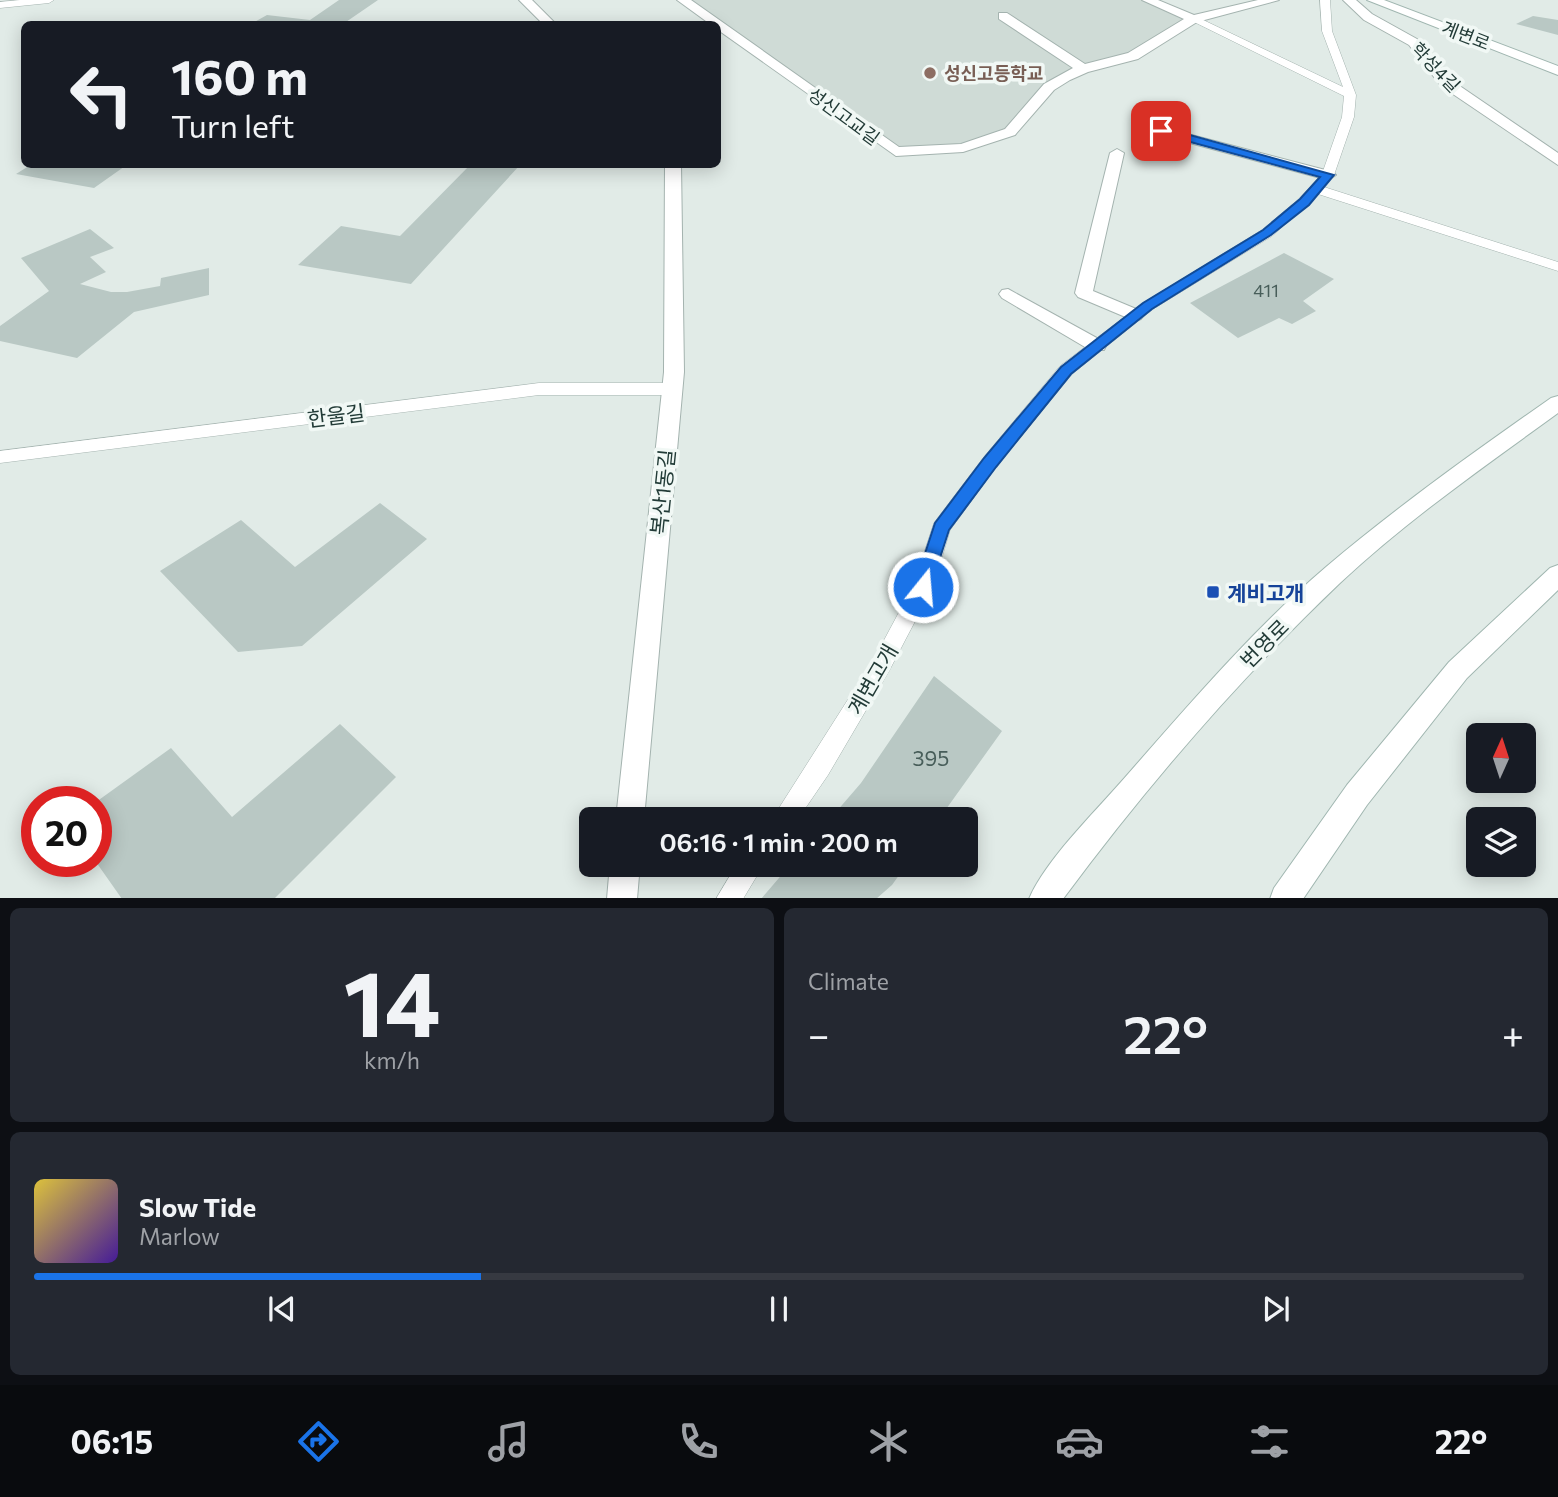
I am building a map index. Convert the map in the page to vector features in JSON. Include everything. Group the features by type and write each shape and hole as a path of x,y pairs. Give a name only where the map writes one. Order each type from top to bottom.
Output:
{"street":[{"path":"525,0 547,21"},
{"name":"성신고교길","path":"683,0 712,21"},
{"path":"1148,0 1193,19"},
{"name":"성신고교길","path":"721,28 895,152 963,148 1010,132 1049,87 1083,69 1133,56 1193,19 1273,0"},
{"name":"학성4길","path":"1349,0 1368,17 1413,42 1446,83 1558,160"},
{"name":"계변로","path":"1373,0 1558,71"},
{"path":"1003,16 1083,69"},
{"path":"1161,131 1322,182"},
{"path":"1117,153 1084,293 1135,315"},
{"name":"복산1동길","path":"631,807 672,389 673,168"},
{"path":"1008,295 1097,346"},
{"name":"번영로","path":"1044,898 1078,854 1222,685 1333,575 1454,477 1558,403"},
{"path":"1286,898 1357,795 1458,670 1558,575"},
{"path":"622,898 624,877"}],"lane":[{"path":"0,5 49,0"},
{"name":"계변고개","path":"792,807 820,767 882,664 923,587 941,528 990,462 1066,370 1135,315 1267,233 1322,182 1348,117 1350,95 1328,30 1325,0"},
{"path":"1193,19 1350,95"},
{"path":"1322,182 1558,267"},
{"name":"한울길","path":"0,457 539,389 672,389"},
{"path":"728,898 743,877"}],"shaded area":[{"name":"성신고등학교","path":"683,0 1148,0 1188,18 1133,56 1065,77 1010,132 963,148 896,152 721,27 721,21 712,21"}],"building":[{"path":"339,0 378,0 347,21 256,21 267,15 310,20"},
{"path":"1533,16 1558,20 1558,35 1516,24"},
{"path":"26,168 122,168 94,188 16,174"},
{"path":"467,168 517,168 411,284 298,265 341,226 400,236"},
{"path":"90,229 114,248 90,257 106,272 80,284 111,292 127,292 160,286 161,278 209,268 209,295 134,312 77,358 0,341 0,326 49,291 21,258"},
{"path":"1284,253 1334,279 1303,301 1316,311 1292,324 1279,318 1238,338 1190,303"},
{"path":"380,503 427,539 302,646 238,652 160,571 241,520 295,567"},
{"path":"934,676 1002,731 948,807 840,807 861,783"},
{"path":"340,724 396,777 275,898 121,898 107,877 112,877 112,790 171,748 232,817"},
{"path":"780,877 898,877 877,898 762,898"}],"place":[{"name":"성신고등학교","path":"930,73"},
{"name":"계비고개","path":"1213,592"}],"route":[{"path":"923,587 941,528 990,462 1066,370 1147,306 1267,233 1304,202 1328,175 1161,131"}]}
